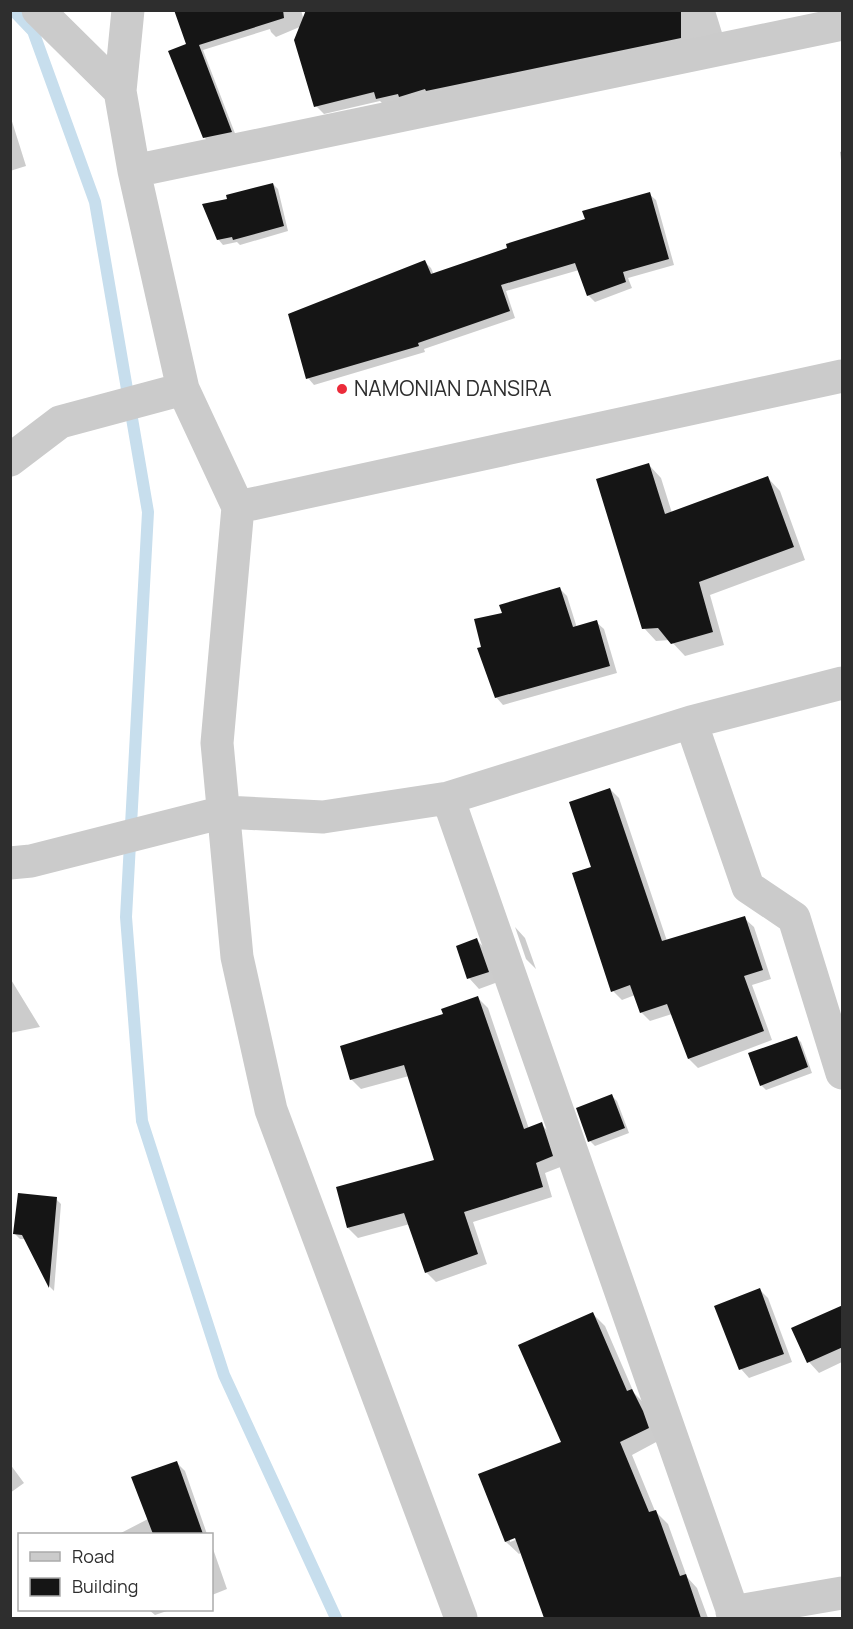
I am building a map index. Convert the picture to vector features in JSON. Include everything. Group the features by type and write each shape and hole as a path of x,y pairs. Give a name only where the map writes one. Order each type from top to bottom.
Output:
{"street":[{"path":"38,10 120,91"},
{"path":"128,10 120,91 134,171 183,389 238,507 217,744 237,957 271,1110 461,1618"},
{"path":"134,171 843,24"},
{"path":"238,507 843,376"},
{"path":"10,460 60,422 183,389"},
{"path":"10,863 31,861 224,812 323,817 448,798 691,722 843,683"},
{"path":"691,722 748,887 794,918 843,1073"},
{"path":"448,798 734,1615 843,1593"}],"building":[{"path":"174,10 283,10 284,18 199,45 232,132 203,138 168,51 186,44"},
{"path":"306,10 681,10 681,38 426,91 425,89 399,97 398,94 376,99 374,92 314,107 294,40"},
{"path":"273,183 284,226 233,240 232,237 217,240 202,204 227,199 226,195"},
{"path":"650,192 669,259 623,272 626,282 587,296 575,263 501,285 510,311 418,343 419,346 306,379 288,314 425,260 431,274 507,248 506,244 585,219 582,211"},
{"path":"649,463 665,514 768,476 794,547 699,582 713,632 671,644 658,628 642,629 596,479"},
{"path":"560,587 573,627 597,620 610,666 495,698 477,648 481,647 474,619 502,613 499,605"},
{"path":"610,788 662,941 745,916 763,970 744,976 764,1031 688,1059 667,1004 640,1013 630,985 611,992 572,873 591,867 569,802"},
{"path":"477,938 489,972 467,979 456,946"},
{"path":"478,996 524,1129 542,1122 553,1156 536,1163 543,1187 464,1212 478,1254 425,1273 404,1213 347,1228 336,1187 434,1160 404,1065 350,1080 340,1046 443,1014 441,1009"},
{"path":"797,1036 808,1067 760,1086 748,1053"},
{"path":"612,1094 625,1128 588,1142 576,1108"},
{"path":"18,1193 57,1197 49,1288 22,1235 13,1234"},
{"path":"760,1288 784,1354 739,1370 714,1306"},
{"path":"843,1305 843,1347 807,1363 791,1328"},
{"path":"593,1312 627,1391 632,1389 649,1428 620,1442 649,1512 656,1510 680,1576 686,1574 701,1618 544,1618 515,1538 505,1542 478,1474 561,1442 518,1345"},
{"path":"177,1461 203,1533 153,1533 131,1477"}],"waterway":[{"path":"13,10 33,31 95,202 148,512 126,917 142,1121 224,1375 336,1618"}],"place":[{"name":"NAMONIAN DANSIRA","path":"342,389"}]}
